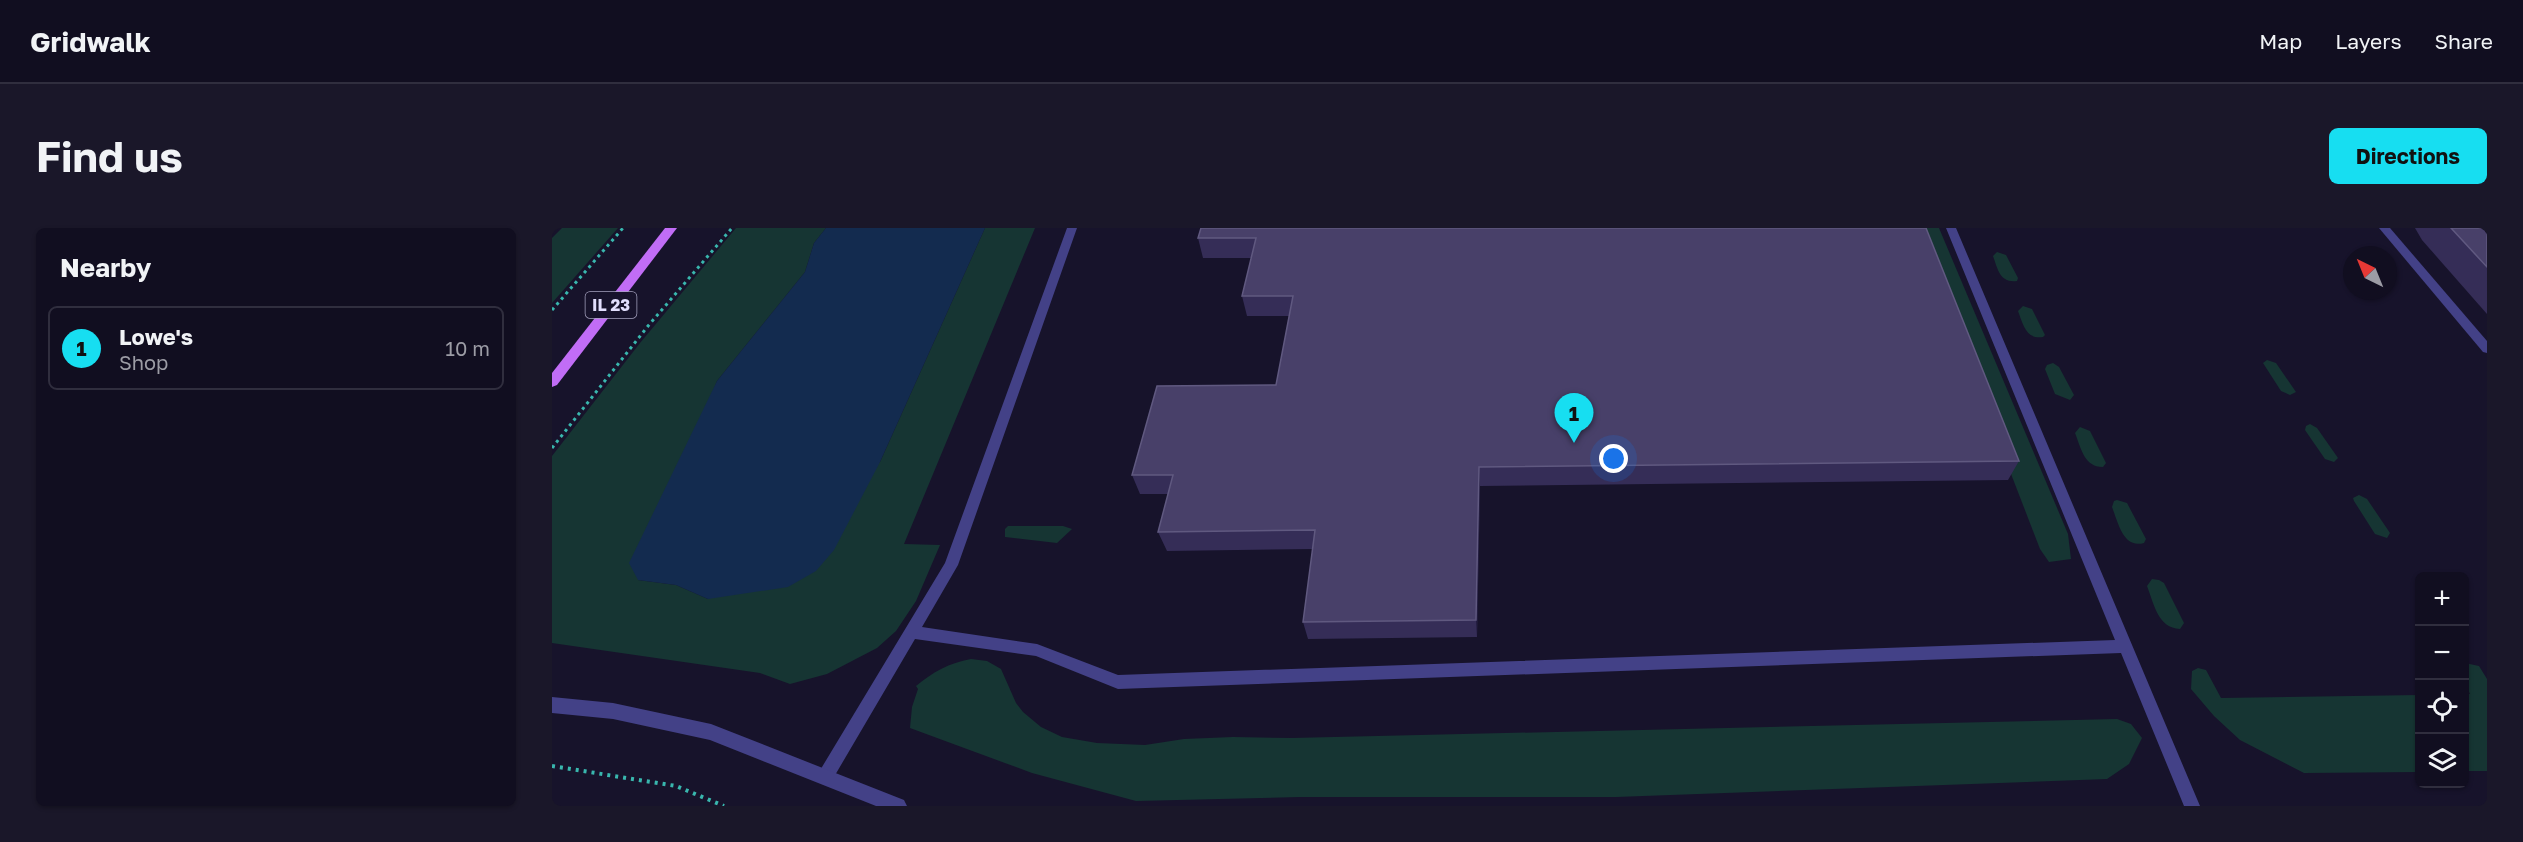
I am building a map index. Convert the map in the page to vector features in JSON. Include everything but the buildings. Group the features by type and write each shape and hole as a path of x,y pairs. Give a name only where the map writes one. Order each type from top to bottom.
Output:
{"main road":[{"name":"IL 23","path":"552,382 671,228"}],"street":[{"path":"552,705 613,711 711,732 897,806"}],"lane":[{"path":"825,777 951,565 1072,228"},
{"path":"1951,228 2192,806"},
{"path":"2384,228 2487,349"},
{"path":"911,632 1037,650 1118,682 2126,646"}],"path":[{"path":"552,309 623,228"},
{"path":"552,448 648,326 732,228"},
{"path":"552,766 676,786 724,806"}],"green space":[{"path":"562,228 618,228 552,303 552,238"},
{"path":"736,228 826,228 814,243 805,272 717,381 638,580 676,585 708,599 880,462 985,228 1035,228 904,544 940,545 916,601 896,631 877,648 827,674 790,684 760,673 552,643 552,456 640,343"},
{"path":"1916,228 1939,228 2068,534 2071,559 2049,562 2040,549"},
{"path":"1997,252 2006,255 2018,278 2017,281 2007,280 2000,274 1993,256"},
{"path":"2023,306 2032,309 2045,335 2043,337 2033,336 2026,330 2018,311"},
{"path":"2267,360 2276,363 2296,392 2290,395 2281,391 2263,363"},
{"path":"2053,363 2059,367 2074,395 2070,400 2055,394 2045,369 2047,365"},
{"path":"2310,424 2317,428 2338,458 2334,462 2325,459 2305,430"},
{"path":"2080,427 2090,431 2106,463 2103,467 2091,464 2084,456 2075,433"},
{"path":"2359,495 2367,499 2390,533 2387,538 2375,534 2354,501 2353,498"},
{"path":"2114,501 2127,503 2146,539 2144,543 2131,542 2122,533 2112,507"},
{"path":"1008,526 1063,526 1072,529 1057,543 1005,537 1005,529"},
{"path":"2152,579 2164,583 2184,623 2180,629 2167,624 2158,614 2147,586"},
{"path":"971,659 987,661 1001,669 1016,703 1041,727 1062,737 1097,743 1145,745 1184,739 1233,737 1292,738 2117,719 2131,724 2142,738 2129,764 2107,779 1616,797 1300,797 1136,801 1032,773 910,728 912,707 918,689 916,686 942,669"},
{"path":"2469,664 2479,666 2487,679 2487,771 2469,771"},
{"path":"2198,668 2206,670 2221,698 2415,695 2415,772 2304,773 2240,740 2214,716 2191,689 2192,671"}],"water":[{"path":"826,228 985,228 880,462 834,550 816,571 788,587 708,599 676,585 638,580 629,563 717,381 805,272 814,243"}],"place":[{"name":"Lowe's","path":"1574,443"}]}
